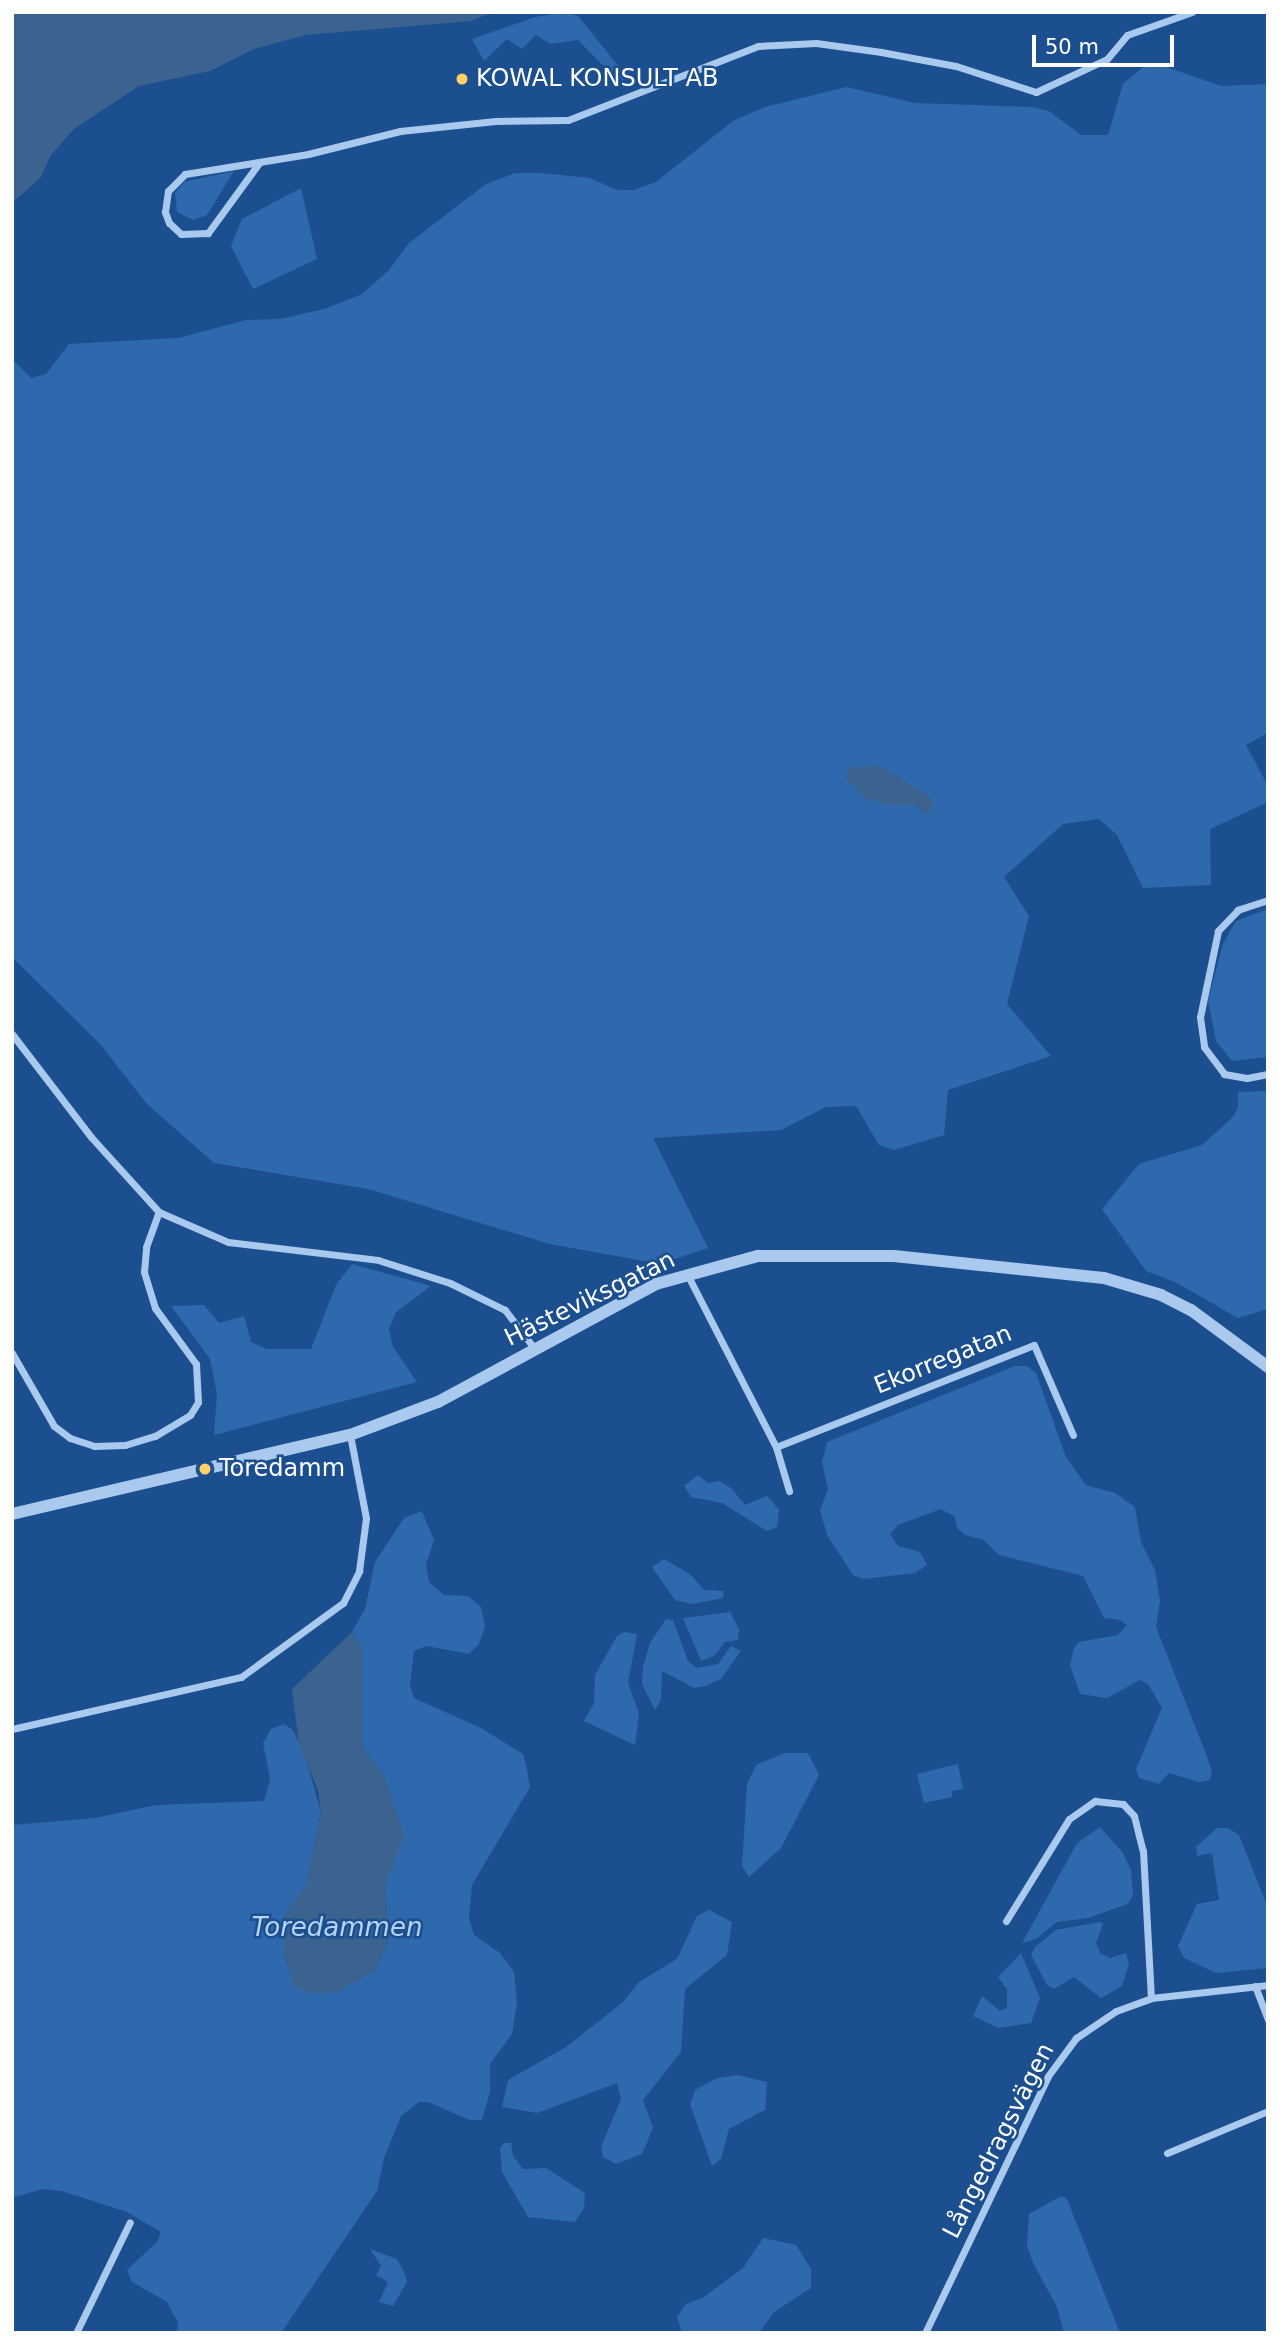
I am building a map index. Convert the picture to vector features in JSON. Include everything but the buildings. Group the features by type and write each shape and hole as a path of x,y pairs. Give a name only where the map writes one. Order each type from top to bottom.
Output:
{"street":[{"path":"259,163 208,233 181,234 169,223 164,212 168,191 185,174 230,164 259,163 400,131 495,121 568,120 641,94 729,55 786,42 956,66 1036,92 1107,59 1127,35 1192,12"},
{"path":"1268,900 1238,910 1218,931 1200,1017 1204,1047 1224,1074 1247,1078 1268,1074"},
{"path":"12,1034 91,1137 159,1212 228,1242 378,1261 479,1293 505,1310 534,1348"},
{"path":"12,1353 54,1426 70,1438 94,1446 125,1445 155,1436 190,1415 198,1402 196,1364 155,1308 144,1272 146,1247 159,1212"},
{"name":"Hästeviksgatan","path":"12,1514 351,1435 438,1402 656,1284 687,1273 758,1256 835,1253 1104,1278 1161,1294 1191,1310 1267,1366"},
{"path":"687,1273 776,1447 789,1491"},
{"name":"Ekorregatan","path":"776,1447 1034,1345 1073,1435"},
{"path":"12,1729 241,1677 343,1603 359,1571 366,1518 351,1435"},
{"path":"1006,1922 1069,1819 1095,1801 1123,1804 1134,1816 1145,1871 1145,1946 1151,1998"},
{"name":"Långedragsvägen","path":"925,2333 1058,2059 1091,2025 1151,1998 1268,1985"},
{"path":"1255,1986 1268,2020"},
{"path":"1167,2153 1268,2111"},
{"path":"76,2333 130,2222"}],"shaded area":[{"path":"566,12 578,16 628,78 619,82 578,40 550,44 536,35 522,49 507,39 484,61 472,39 535,17"},
{"path":"1158,64 1221,86 1268,84 1268,733 1246,745 1268,786 1268,802 1210,829 1211,885 1143,888 1117,835 1099,819 1063,824 1004,877 1029,916 1007,1004 1051,1056 948,1090 944,1135 894,1150 879,1145 856,1106 826,1107 781,1130 653,1138 708,1248 660,1264 550,1244 368,1189 214,1163 147,1104 100,1044 12,957 12,359 31,378 46,374 69,344 178,338 246,320 280,319 324,309 362,294 389,270 409,243 486,184 515,173 540,173 590,178 617,190 633,190 656,182 733,121 765,107 846,87 915,103 1033,107 1049,111 1081,135 1108,135 1123,84 1143,67"},
{"path":"234,171 207,215 193,220 177,212 175,193 184,182"},
{"path":"301,188 317,259 253,289 231,246 242,219"},
{"path":"1268,909 1268,1057 1232,1061 1216,1041 1208,1000 1223,944 1236,921"},
{"path":"1268,1091 1268,1309 1238,1318 1175,1282 1146,1271 1102,1209 1139,1164 1202,1145 1232,1118 1238,1108 1238,1092"},
{"path":"352,1264 431,1286 396,1312 389,1329 393,1347 417,1382 214,1435 217,1394 210,1359 171,1306 204,1305 219,1323 244,1316 251,1342 267,1349 311,1349 336,1285"},
{"path":"1015,1366 1027,1366 1036,1373 1066,1457 1086,1485 1115,1493 1135,1507 1141,1542 1155,1570 1160,1601 1156,1627 1206,1754 1212,1772 1210,1780 1199,1782 1169,1773 1159,1784 1139,1778 1136,1769 1162,1708 1148,1684 1140,1680 1107,1698 1080,1694 1070,1665 1074,1648 1079,1642 1118,1635 1127,1625 1120,1620 1104,1618 1083,1576 999,1555 984,1540 965,1535 957,1528 955,1517 941,1509 898,1525 890,1534 898,1546 920,1552 927,1565 915,1573 863,1579 853,1575 827,1535 820,1510 828,1489 822,1462 827,1442"},
{"path":"698,1475 708,1483 719,1481 731,1488 745,1505 767,1496 779,1510 777,1527 767,1531 722,1503 691,1497 684,1486"},
{"path":"422,1511 434,1540 426,1564 429,1582 444,1595 468,1596 481,1607 485,1627 479,1644 469,1654 426,1646 414,1651 410,1685 414,1698 481,1728 523,1754 530,1787 472,1885 469,1918 474,1935 500,1953 514,1972 517,2002 512,2034 490,2064 490,2092 482,2120 470,2120 428,2102 419,2102 401,2116 384,2158 377,2191 281,2333 177,2333 178,2323 167,2302 132,2282 127,2270 157,2242 161,2232 127,2212 62,2191 42,2189 12,2198 12,1825 95,1818 156,1805 264,1801 270,1779 263,1743 271,1729 284,1724 293,1730 305,1756 321,1812 307,1885 284,1915 284,1952 294,1987 375,1970 389,1938 385,1885 392,1864 384,1776 363,1748 363,1649 352,1632 365,1609 375,1562 404,1518"},
{"path":"664,1559 691,1575 704,1590 724,1591 723,1598 692,1604 675,1600 652,1567"},
{"path":"730,1612 739,1629 738,1640 725,1642 714,1656 701,1661 683,1618"},
{"path":"666,1619 673,1620 688,1661 697,1668 718,1664 731,1646 741,1651 721,1679 705,1686 694,1688 662,1671 661,1700 655,1710 642,1684 643,1667 650,1643"},
{"path":"624,1632 637,1634 628,1683 639,1713 635,1745 584,1721 594,1703 595,1675 617,1636"},
{"path":"785,1753 808,1753 819,1775 781,1848 749,1877 742,1866 747,1784 756,1765"},
{"path":"958,1764 963,1789 952,1791 952,1797 924,1803 917,1774"},
{"path":"1100,1827 1123,1853 1131,1870 1133,1895 1128,1904 1088,1918 1057,1922 1036,1939 1022,1943 1077,1843"},
{"path":"1217,1828 1228,1828 1239,1835 1268,1908 1268,1968 1216,1973 1184,1958 1178,1946 1197,1904 1219,1900 1212,1853 1197,1856 1196,1847"},
{"path":"709,1910 732,1922 727,1955 685,1989 681,2052 643,2100 653,2128 642,2154 616,2164 603,2157 601,2147 621,2099 617,2083 537,2113 502,2107 508,2080 566,2047 622,2003 639,1982 677,1959 697,1916"},
{"path":"1100,1922 1103,1924 1096,1943 1100,1953 1110,1958 1126,1953 1129,1964 1122,1986 1101,1998 1074,1977 1054,1989 1047,1985 1031,1955 1035,1947 1056,1930"},
{"path":"1021,1953 1040,1998 1031,2023 998,2028 973,2016 982,1996 1000,2011 1007,2008 1007,1989 998,1977"},
{"path":"738,2075 767,2082 765,2110 729,2129 721,2159 712,2166 690,2104 695,2090 717,2078"},
{"path":"504,2143 511,2143 513,2156 523,2169 546,2168 585,2193 584,2208 575,2222 528,2217 502,2172 500,2148"},
{"path":"1061,2196 1067,2199 1120,2333 1064,2333 1057,2307 1034,2265 1027,2246 1029,2214"},
{"path":"763,2238 796,2245 811,2269 811,2288 774,2312 759,2333 682,2333 677,2317 686,2304 704,2297 743,2268"},
{"path":"370,2249 397,2259 405,2274 407,2282 393,2306 379,2302 388,2282 376,2275 381,2266"}],"water":[{"path":"12,12 493,12 471,21 306,35 254,49 210,71 139,86 74,129 51,155 41,177 12,203"},
{"path":"880,766 927,795 935,804 926,815 915,805 887,805 863,797 845,776 852,767"},
{"name":"Toredammen","path":"352,1632 363,1649 363,1748 384,1776 404,1835 385,1885 389,1938 375,1970 337,1992 314,1994 294,1987 284,1952 284,1915 307,1884 321,1812 318,1790 299,1745 292,1689"}],"place":[{"name":"KOWAL KONSULT AB","path":"462,79"},
{"name":"Toredamm","path":"205,1469"}]}
